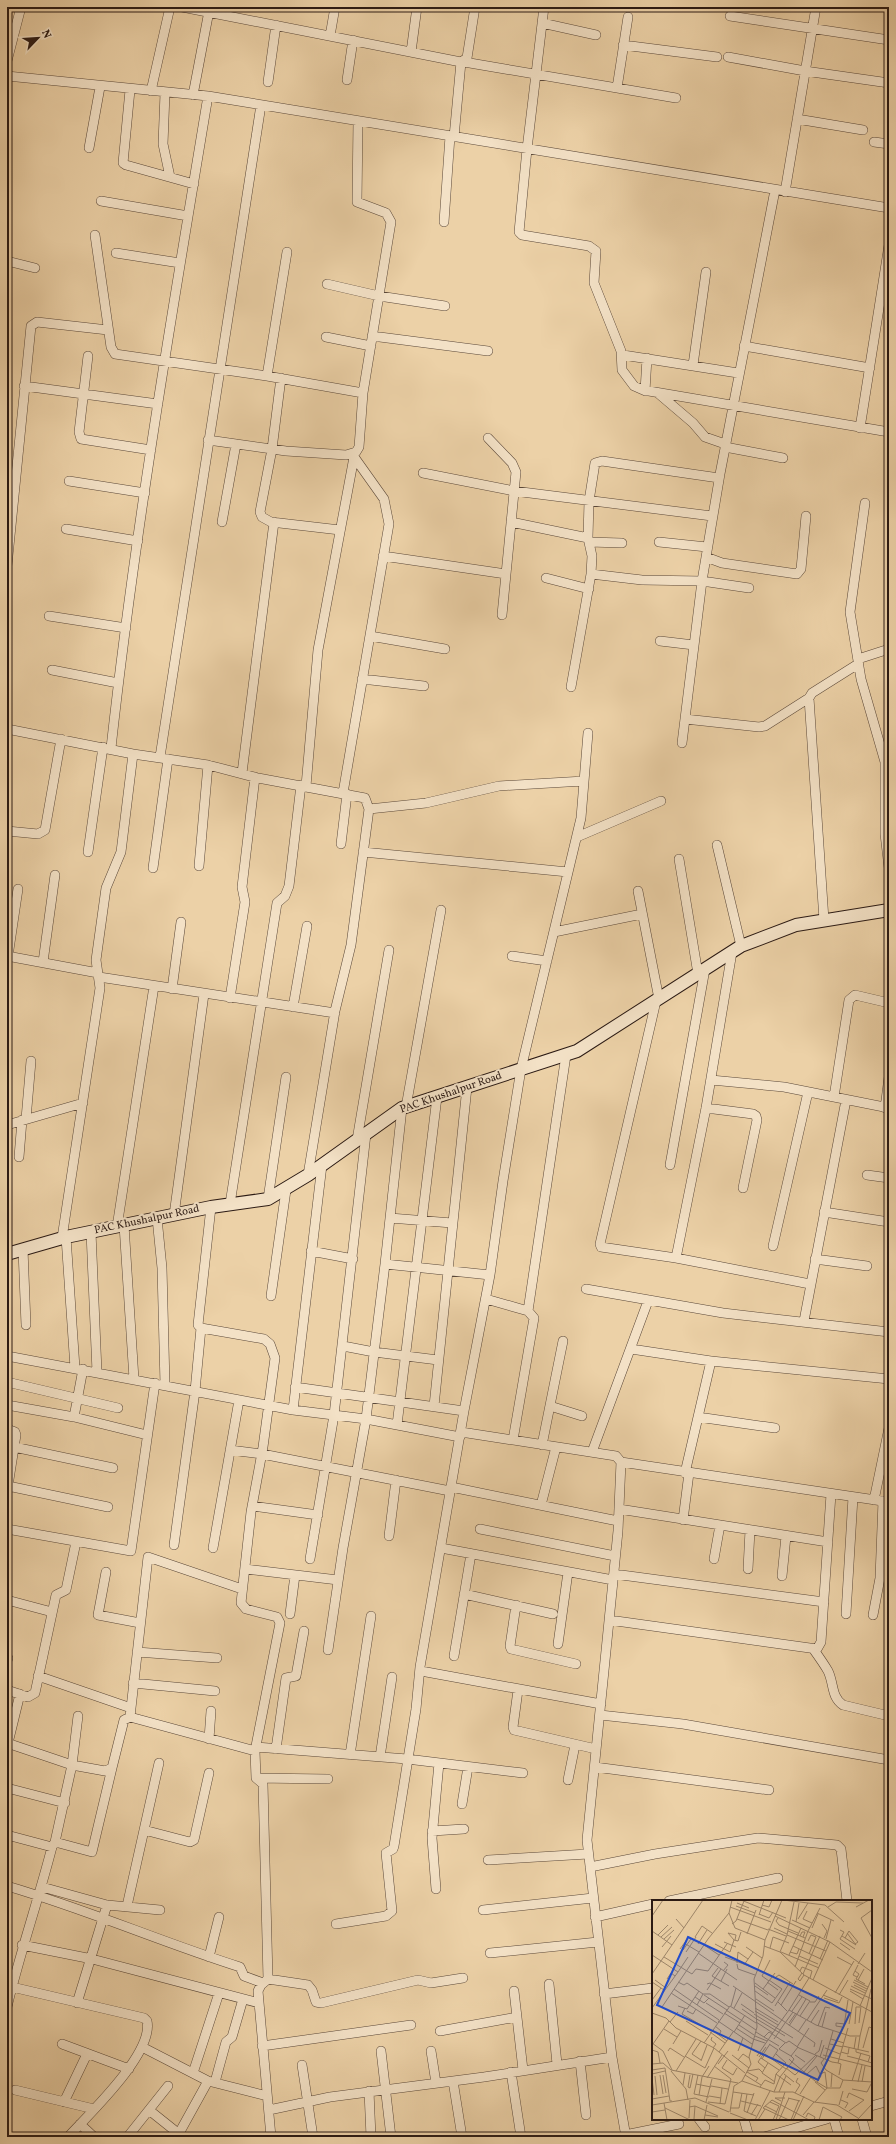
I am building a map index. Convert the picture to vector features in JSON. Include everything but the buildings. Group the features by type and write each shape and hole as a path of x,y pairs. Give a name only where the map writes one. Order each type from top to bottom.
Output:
{"main road":[{"name":"PAC Khushalpur Road","path":"7,1254 64,1237 211,1207 268,1199 286,1190 404,1108 577,1051 737,949 773,932 796,925 889,910"}],"street":[{"path":"7,61 21,7"},
{"path":"151,92 170,7"},
{"path":"182,7 209,11 233,11 276,25 411,52 536,75 676,98"},
{"path":"330,36 335,7"},
{"path":"411,52 417,7"},
{"path":"444,222 452,136 463,62 468,58 474,7"},
{"path":"544,7 527,149 520,234 593,247 596,251 594,283 622,355 624,373 634,386 645,391 732,407 889,432"},
{"path":"785,192 816,7"},
{"path":"193,95 209,11"},
{"path":"730,16 889,40"},
{"path":"617,88 628,17"},
{"path":"542,23 596,35"},
{"path":"268,82 276,25"},
{"path":"347,80 353,40"},
{"path":"624,45 717,57"},
{"path":"728,57 805,71 889,83"},
{"path":"7,76 130,90 208,96 889,208"},
{"path":"88,148 100,87"},
{"path":"130,90 123,163 194,184"},
{"path":"165,93 163,144 170,177"},
{"path":"88,852 118,683 164,360 208,96"},
{"path":"153,868 164,758 208,440 261,105"},
{"path":"797,120 863,130"},
{"path":"230,1204 277,903 285,896 289,886 303,786 318,650 353,455 359,447 363,393 391,222 386,213 357,202 358,121"},
{"path":"874,142 889,144"},
{"path":"682,743 702,581 712,516 738,373 775,190"},
{"path":"101,201 188,216"},
{"path":"95,235 108,330 111,346 115,354 281,378 363,393"},
{"path":"860,428 889,245"},
{"path":"267,376 287,252"},
{"path":"116,253 180,263"},
{"path":"7,261 35,268"},
{"path":"693,366 706,272"},
{"path":"327,284 379,296 444,306"},
{"path":"7,566 30,330 33,323 37,322 108,330"},
{"path":"326,337 488,351"},
{"path":"744,346 870,368"},
{"path":"622,355 738,373"},
{"path":"88,356 79,432 81,439 152,450"},
{"path":"645,391 647,358"},
{"path":"281,378 272,449 260,512 266,521 340,530"},
{"path":"24,386 158,404"},
{"path":"658,393 693,422 705,437 725,445 782,458"},
{"path":"488,438 515,467 502,615"},
{"path":"208,440 272,449 353,455 378,488 388,512 389,524 362,679 345,793 341,844"},
{"path":"222,522 236,444"},
{"path":"571,687 591,574 592,556 588,540 589,501 593,467 598,462 719,478"},
{"path":"423,473 514,491 712,516"},
{"path":"70,481 145,493"},
{"path":"865,503 850,612 858,661 886,771 885,834 889,868"},
{"path":"706,556 722,562 797,574 801,569 806,516"},
{"path":"242,773 274,522"},
{"path":"511,522 588,540 622,543"},
{"path":"66,529 138,541"},
{"path":"659,542 708,547"},
{"path":"383,556 506,574"},
{"path":"591,574 642,580 702,581 749,588"},
{"path":"546,578 589,589"},
{"path":"49,616 126,628"},
{"path":"370,636 445,649"},
{"path":"660,641 694,645"},
{"path":"685,719 758,727 766,726 809,698 812,693 858,661 889,649"},
{"path":"52,670 118,683"},
{"path":"362,679 424,686"},
{"path":"809,698 824,920"},
{"path":"7,729 133,754 208,765 255,777 365,798 368,809 350,944 335,1013 308,1175"},
{"path":"336,1924 386,1916 392,1911 386,1853 393,1849 394,1846 460,1434 490,1275 521,1069 581,818 588,732"},
{"path":"7,831 38,834 45,830 61,739"},
{"path":"879,744 889,746"},
{"path":"74,1417 79,1369 64,1237 100,988 96,960 106,888 121,852 133,754"},
{"path":"199,866 208,765"},
{"path":"230,998 245,902 242,887 255,777"},
{"path":"368,809 426,802 498,786 584,781"},
{"path":"577,837 662,800"},
{"path":"676,1258 737,949 717,846"},
{"path":"363,852 568,872"},
{"path":"670,1165 701,972 679,859"},
{"path":"42,962 55,875"},
{"path":"18,889 8,956 154,986 335,1013"},
{"path":"638,891 657,1000 600,1244 604,1248 676,1258 810,1284"},
{"path":"328,1650 338,1580 366,1419 404,1108 441,910"},
{"path":"554,932 642,914"},
{"path":"172,989 181,922"},
{"path":"294,1007 307,926"},
{"path":"310,1559 326,1467 343,1346 353,1259 361,1137 389,950"},
{"path":"512,956 547,961"},
{"path":"134,1379 120,1226 154,986"},
{"path":"174,1215 204,994"},
{"path":"834,1097 849,1000 854,995 889,1003"},
{"path":"528,1311 566,1055"},
{"path":"20,1157 31,1061"},
{"path":"711,1080 808,1092 887,1108 889,1077"},
{"path":"268,1199 286,1078"},
{"path":"434,1406 467,1087"},
{"path":"773,1246 808,1092"},
{"path":"398,1425 437,1097"},
{"path":"804,1321 846,1100"},
{"path":"7,1125 83,1103"},
{"path":"706,1108 753,1114 756,1116 757,1120 743,1188"},
{"path":"293,1410 322,1165"},
{"path":"867,1175 889,1178"},
{"path":"271,1296 286,1190"},
{"path":"174,1545 196,1391 201,1328 197,1322 211,1207"},
{"path":"824,1212 889,1222"},
{"path":"157,1218 162,1268 165,1385"},
{"path":"390,1218 452,1223"},
{"path":"91,1232 98,1372"},
{"path":"23,1249 26,1325"},
{"path":"311,1250 353,1259"},
{"path":"815,1259 867,1266"},
{"path":"386,1264 490,1275"},
{"path":"586,1289 723,1313 804,1321 889,1332"},
{"path":"486,1299 528,1311 532,1314 534,1322 513,1440"},
{"path":"592,1452 648,1301"},
{"path":"201,1328 264,1339 270,1344 275,1358 262,1454 252,1506 242,1589 242,1606 277,1617 280,1623 255,1749 256,1778 263,1784 265,1981 258,1991 271,2137"},
{"path":"542,1445 563,1341"},
{"path":"343,1346 374,1352 438,1360"},
{"path":"631,1349 711,1361 889,1379"},
{"path":"7,1356 98,1372 269,1406 366,1419 460,1434 513,1440 616,1456 619,1458 619,1509 587,1840 588,1854 612,2057 626,2136 679,2124"},
{"path":"683,1520 687,1473 711,1361"},
{"path":"7,1382 77,1397 118,1408"},
{"path":"131,1551 155,1383"},
{"path":"295,1387 337,1391 464,1411"},
{"path":"213,1548 239,1400"},
{"path":"7,1405 74,1417 147,1435"},
{"path":"550,1406 582,1416"},
{"path":"698,1417 775,1428"},
{"path":"873,1615 880,1578 889,1428"},
{"path":"7,1429 15,1432 8,1489 108,1507"},
{"path":"14,1447 113,1468"},
{"path":"541,1505 556,1447"},
{"path":"230,1450 262,1454 356,1473 541,1505 618,1521"},
{"path":"620,1462 884,1501"},
{"path":"389,1536 396,1480"},
{"path":"609,1620 814,1650 817,1649 821,1642 832,1494"},
{"path":"846,1614 853,1497"},
{"path":"252,1506 318,1515"},
{"path":"619,1509 828,1542"},
{"path":"714,1559 720,1525"},
{"path":"7,1529 131,1551 242,1589"},
{"path":"480,1529 615,1556"},
{"path":"748,1569 750,1530"},
{"path":"782,1576 786,1536"},
{"path":"7,1690 32,1696 35,1693 57,1593 66,1590 76,1542"},
{"path":"441,1548 568,1572 824,1602"},
{"path":"454,1656 471,1554"},
{"path":"7,1835 92,1852 124,1720 130,1712 148,1556"},
{"path":"245,1569 338,1580"},
{"path":"106,1572 98,1615 140,1623"},
{"path":"558,1644 568,1572"},
{"path":"290,1614 295,1575"},
{"path":"464,1594 553,1614"},
{"path":"7,1600 52,1612"},
{"path":"516,1605 510,1646 511,1649 576,1664"},
{"path":"350,1755 371,1616"},
{"path":"276,1749 286,1678 296,1676 304,1631"},
{"path":"814,1650 829,1673 833,1691 839,1702 843,1705 889,1716"},
{"path":"137,1652 217,1658"},
{"path":"421,1671 601,1704"},
{"path":"38,1676 130,1712 209,1738 255,1749 276,1749 407,1759 524,1773"},
{"path":"380,1757 392,1677"},
{"path":"133,1683 215,1691"},
{"path":"518,1690 513,1727 514,1730 596,1749"},
{"path":"20,1694 8,1743 72,1764 105,1771 112,1768"},
{"path":"209,1738 211,1711"},
{"path":"600,1715 683,1724 889,1760"},
{"path":"7,2007 22,1945 40,1891 65,1803 78,1716"},
{"path":"568,1780 575,1745"},
{"path":"127,1906 159,1763"},
{"path":"436,1889 432,1831 439,1763"},
{"path":"462,1804 468,1767"},
{"path":"594,1767 769,1790"},
{"path":"144,1830 190,1842 194,1840 209,1773"},
{"path":"256,1778 328,1779"},
{"path":"7,1788 65,1803"},
{"path":"432,1831 464,1829"},
{"path":"590,1867 655,1854 758,1838 837,1845 841,1849 847,1900"},
{"path":"488,1860 588,1854"},
{"path":"674,1900 778,1878"},
{"path":"7,1886 40,1891 107,1905 160,1910"},
{"path":"40,1891 103,1919 209,1958 240,1967 244,1976 265,1981 308,1985 312,1990 316,2002 321,2003 418,1980 430,1983 464,1978"},
{"path":"483,1910 593,1898"},
{"path":"595,1917 652,1904"},
{"path":"78,2003 107,1905"},
{"path":"209,1958 219,1917"},
{"path":"490,1953 598,1942"},
{"path":"22,1945 92,1959 259,2003"},
{"path":"549,1984 557,2064"},
{"path":"12,1987 144,2018 148,2025 142,2047 129,2069 68,2137"},
{"path":"604,1994 652,1988"},
{"path":"514,1991 523,2070"},
{"path":"193,2073 219,1993"},
{"path":"149,2110 178,2135 211,2082 226,2042 232,2037 243,1999"},
{"path":"440,2031 516,2017"},
{"path":"262,2046 411,2025"},
{"path":"62,2044 129,2069"},
{"path":"142,2047 211,2082 267,2096"},
{"path":"381,2051 391,2137"},
{"path":"431,2051 436,2083"},
{"path":"64,2102 87,2054"},
{"path":"269,2110 386,2089 453,2081 557,2064 612,2057"},
{"path":"580,2061 586,2114"},
{"path":"302,2065 313,2137"},
{"path":"512,2072 520,2137"},
{"path":"453,2081 462,2137"},
{"path":"129,2135 168,2086"},
{"path":"15,2090 94,2109"},
{"path":"369,2092 371,2137"},
{"path":"872,2106 889,2101"},
{"path":"700,2120 705,2127"},
{"path":"744,2120 749,2137"},
{"path":"764,2137 800,2123 820,2120"},
{"path":"834,2120 839,2137"},
{"path":"862,2120 868,2137"},
{"path":"80,2124 94,2137"}]}
